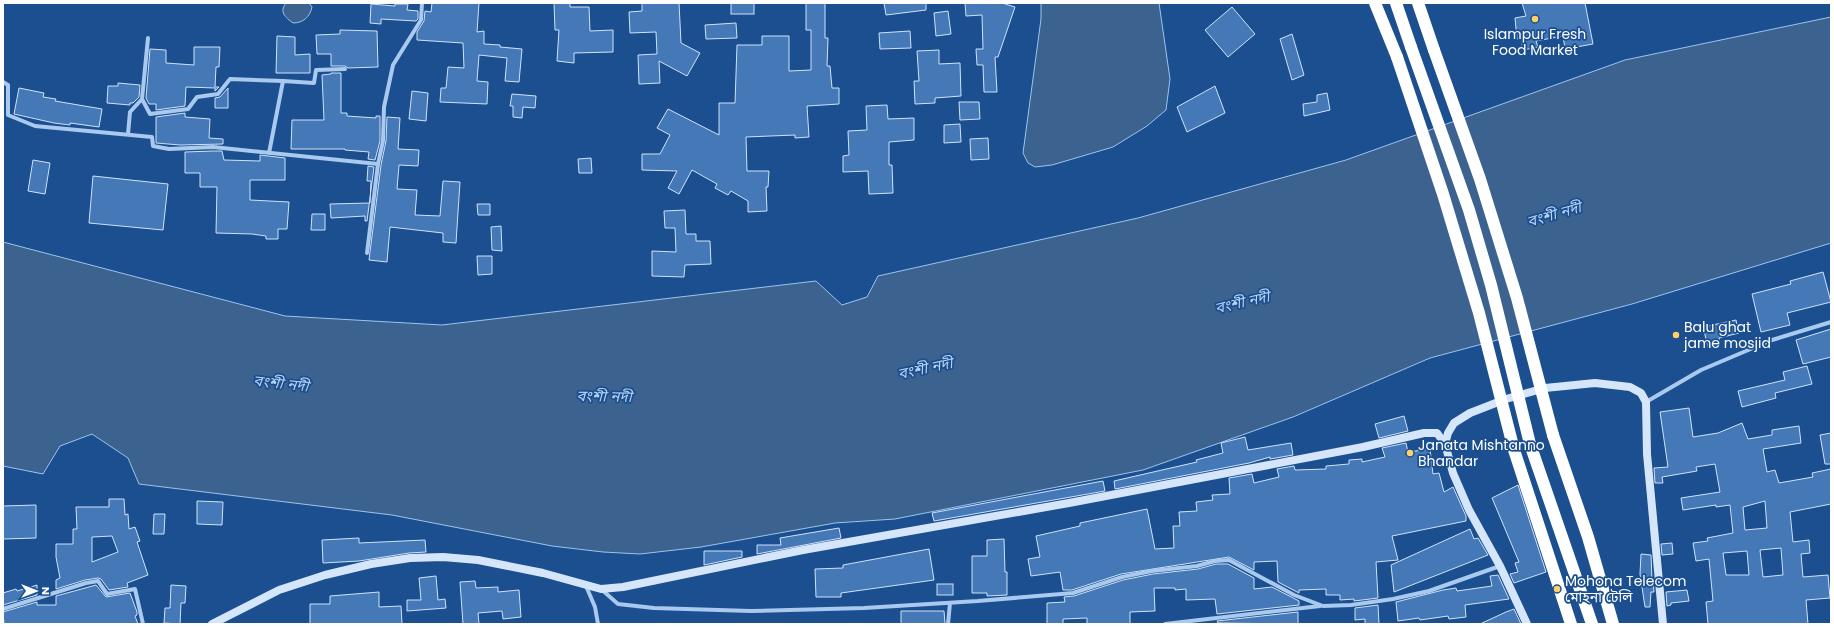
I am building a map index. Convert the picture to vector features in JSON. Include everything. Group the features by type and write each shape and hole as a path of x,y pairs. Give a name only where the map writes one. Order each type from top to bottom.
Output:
{"highway":[{"path":"1375,3 1397,57 1443,194 1477,306 1514,450 1571,624"},
{"path":"1396,3 1469,210 1491,285 1530,444 1592,624"},
{"path":"1418,3 1480,179 1517,298 1553,435 1588,537 1614,624"}],"street":[{"path":"367,253 378,164 383,141 384,107 393,65 421,20 422,3"},
{"path":"148,38 142,99 150,114 188,109 197,97 218,94 230,79 314,83 316,70 345,69"},
{"path":"269,153 283,81"},
{"path":"3,82 8,85 8,116 35,126 152,137 153,146 169,149 212,147 378,164"},
{"path":"128,134 130,112 142,99"},
{"path":"1646,402 1701,370 1772,340 1831,322"},
{"path":"1445,444 1448,433 1454,423 1470,413 1506,399 1546,388 1595,382 1630,387 1641,393 1646,402 1647,454 1663,624"},
{"path":"212,624 279,590 356,568 410,558 443,557 478,560 543,573 601,589 623,587 803,550 1069,503 1363,447 1424,433 1437,434 1445,444 1453,472 1469,510 1500,566 1526,624"},
{"path":"601,589 618,604 654,608 751,611 864,608 1073,593 1122,577 1152,571 1197,566 1215,561 1229,560 1294,595 1323,606"},
{"path":"1165,624 1323,606 1351,605 1394,599 1428,591 1500,566"},
{"path":"3,609 86,583 98,581 107,594 135,589 144,624"},
{"path":"586,586 595,607 598,624"},
{"path":"948,624 950,603"}],"water":[{"path":"286,3 309,3 312,7 310,14 303,21 293,23 283,12"},
{"path":"1041,3 1159,3 1170,79 1166,110 1147,126 1113,147 1052,165 1035,167 1028,163 1023,153 1041,19"},
{"name":"বংশী নদী","path":"1831,17 1831,243 1632,304 1430,358 1293,417 1143,470 895,519 835,523 701,547 640,554 603,552 552,546 392,515 139,484 128,458 92,434 60,446 43,474 3,466 3,242 285,316 442,325 816,281 842,305 867,297 878,276 1138,218 1346,160 1625,60"}],"building":[{"path":"432,3 479,3 477,32 484,31 484,44 522,49 519,82 505,81 507,58 479,55 477,81 488,82 487,104 440,102 441,88 446,88 448,67 464,68 463,43 417,40 417,32 424,21 425,11 431,12"},
{"path":"554,3 570,3 570,7 589,7 590,31 613,30 613,52 574,53 574,63 557,61 559,30 555,30"},
{"path":"642,3 679,3 681,43 700,53 687,76 659,61 660,83 639,84 638,55 657,54 656,32 630,33 629,12 642,11"},
{"path":"731,3 754,3 754,14 731,14"},
{"path":"806,3 825,3 825,38 828,38 827,66 830,66 832,88 839,88 839,104 807,106 809,137 795,138 795,135 746,137 747,171 769,171 768,187 766,187 767,211 748,212 748,201 731,191 728,195 715,188 717,184 692,170 679,194 668,188 677,171 642,170 642,154 660,154 670,135 657,128 668,109 719,135 719,103 735,103 737,45 762,45 762,36 789,36 789,71 811,70 811,30 806,30"},
{"path":"884,3 926,3 926,10 886,15"},
{"path":"965,3 1002,3 1015,7 998,57 995,57 997,92 984,92 983,65 977,65 976,49 983,49 982,15 966,16"},
{"path":"1522,3 1585,3 1593,44 1565,49 1563,36 1536,41 1538,47 1523,50 1521,38 1517,39 1515,18 1526,16"},
{"path":"371,4 395,6 395,4 408,4 407,10 418,11 418,19 416,21 381,19 381,24 370,23"},
{"path":"1232,7 1255,34 1228,57 1205,30"},
{"path":"948,11 951,34 936,36 934,13"},
{"path":"736,23 737,38 706,39 705,25"},
{"path":"340,30 377,31 378,67 348,68 345,66 331,66 331,54 317,54 316,35 340,34"},
{"path":"910,31 911,48 880,49 879,33"},
{"path":"1292,34 1304,75 1292,80 1280,39"},
{"path":"277,36 295,37 295,55 310,54 310,73 276,73"},
{"path":"194,47 220,47 219,67 216,67 215,87 219,87 215,91 215,88 186,87 185,106 156,110 156,104 149,104 146,98 150,49 166,50 166,63 194,65"},
{"path":"939,50 939,64 960,63 961,96 935,98 935,103 915,104 914,81 919,81 917,51"},
{"path":"341,73 341,113 347,113 347,116 376,118 376,116 380,116 380,141 375,160 368,159 369,152 345,149 291,149 292,120 324,120 322,75"},
{"path":"118,83 140,85 139,97 133,103 130,103 130,105 107,103 108,86 118,86"},
{"path":"1215,86 1225,113 1187,132 1177,107"},
{"path":"19,88 44,93 43,97 56,99 55,101 102,109 99,127 70,123 70,125 54,123 14,114"},
{"path":"228,88 228,108 215,108 215,98 220,97"},
{"path":"412,91 428,93 426,121 409,119"},
{"path":"1327,93 1330,110 1304,116 1303,104 1317,102 1317,95"},
{"path":"512,94 536,96 535,108 523,107 522,118 513,117 513,106 510,106"},
{"path":"959,102 979,102 980,119 960,120"},
{"path":"887,105 888,119 914,118 914,140 889,142 889,165 892,165 893,193 869,194 868,171 843,172 843,156 849,155 848,131 867,130 866,106"},
{"path":"185,113 185,117 210,119 209,138 223,139 223,144 180,145 156,143 156,117"},
{"path":"387,117 400,118 398,149 419,150 418,166 399,165 397,189 417,190 415,215 440,216 443,181 460,182 456,243 443,242 443,233 390,227 387,262 369,260 381,165 386,141"},
{"path":"960,124 961,142 944,143 944,125"},
{"path":"988,138 989,159 971,160 970,139"},
{"path":"222,151 224,160 260,161 260,155 285,158 285,180 250,180 250,200 289,202 287,229 278,229 278,239 266,239 266,236 252,234 216,233 217,187 200,187 200,173 185,173 185,152"},
{"path":"591,158 592,173 579,173 578,159"},
{"path":"33,160 50,163 45,194 28,191"},
{"path":"368,166 374,167 370,195 371,181 367,181"},
{"path":"93,176 168,184 163,230 89,223"},
{"path":"369,203 367,221 365,221 365,216 331,218 330,204"},
{"path":"477,204 490,204 490,215 478,215"},
{"path":"685,210 686,234 696,234 696,241 710,241 711,264 685,265 684,277 652,276 652,251 676,252 675,228 665,228 664,211"},
{"path":"312,214 325,214 325,230 311,230"},
{"path":"501,226 502,251 492,250 491,227"},
{"path":"477,256 492,256 492,274 478,275"},
{"path":"1823,272 1831,302 1787,313 1790,325 1761,332 1752,294 1791,284 1790,281"},
{"path":"1736,320 1739,333 1719,338 1720,344 1708,347 1703,327"},
{"path":"1831,329 1831,357 1803,364 1796,340"},
{"path":"1807,366 1812,384 1775,393 1776,398 1742,407 1738,391 1785,380 1783,372"},
{"path":"1689,408 1693,437 1718,433 1742,423 1748,439 1772,435 1772,430 1799,426 1801,443 1763,449 1767,472 1775,470 1779,483 1813,477 1812,473 1831,469 1831,504 1790,512 1793,542 1809,540 1810,553 1801,554 1803,577 1828,575 1830,598 1806,600 1808,624 1708,624 1706,602 1713,601 1709,559 1696,561 1693,543 1708,541 1707,538 1733,533 1730,505 1716,507 1716,505 1683,510 1681,498 1720,492 1715,464 1696,467 1697,471 1662,477 1663,483 1655,483 1654,468 1668,467 1660,412","holes":["1765,501 1767,528 1745,530 1743,507","1781,548 1783,575 1763,577 1760,550","1747,551 1749,575 1726,575 1723,553"]},
{"path":"1404,416 1408,431 1379,438 1375,424"},
{"path":"1831,433 1831,464 1825,464 1820,435"},
{"path":"1245,437 1248,450 1291,443 1293,455 1270,459 1270,457 1249,463 1115,489 1114,481 1197,462 1196,460 1223,453 1221,443"},
{"path":"1406,443 1408,452 1430,449 1433,474 1439,473 1444,492 1453,487 1466,516 1466,521 1392,536 1398,560 1376,562 1378,598 1354,601 1354,599 1340,600 1340,595 1326,595 1326,589 1299,590 1299,593 1278,582 1277,561 1254,562 1254,570 1229,557 1121,574 1072,590 1063,590 1060,572 1031,576 1028,559 1040,557 1036,536 1080,526 1080,523 1147,509 1155,549 1174,548 1173,526 1180,526 1179,512 1197,511 1196,502 1213,500 1212,495 1230,494 1229,478 1252,474 1254,483 1279,477 1277,469 1294,466 1295,470 1326,469 1326,466 1349,464 1349,460 1362,459 1362,462 1385,457 1382,448"},
{"path":"1103,481 1105,491 934,521 932,513"},
{"path":"1518,485 1546,572 1514,583 1510,574 1518,572 1515,563 1519,562 1492,498"},
{"path":"109,499 124,499 125,515 128,514 129,529 135,527 140,541 137,542 148,575 127,583 128,587 109,590 101,579 98,578 85,580 56,589 56,580 60,578 56,557 56,544 73,544 73,529 77,529 76,507 109,507","holes":["112,536 118,552 92,562 92,537"]},
{"path":"197,501 223,502 222,525 197,524"},
{"path":"36,505 36,538 3,539 3,506"},
{"path":"154,514 165,514 164,534 153,534"},
{"path":"839,528 841,538 757,554 757,545 781,545 780,538"},
{"path":"1470,529 1474,539 1478,538 1488,555 1394,592 1391,565"},
{"path":"359,538 359,543 425,540 426,552 409,553 359,561 323,563 322,540"},
{"path":"1004,539 1005,572 1007,572 1007,595 987,596 987,593 972,593 972,556 987,556 987,540"},
{"path":"1672,543 1673,554 1662,555 1661,544"},
{"path":"929,549 934,580 841,593 841,597 816,597 815,569 843,568 843,565"},
{"path":"704,551 742,551 742,557 704,565"},
{"path":"1641,554 1651,555 1654,592 1651,592 1650,607 1645,607 1640,574"},
{"path":"1216,564 1228,564 1254,578 1254,589 1272,587 1299,601 1299,605 1217,614 1215,599 1186,600 1186,589 1175,590 1175,588 1154,588 1155,611 1130,612 1130,624 1087,624 1087,618 1063,619 1063,624 1047,624 1047,603 1065,602 1064,597 1074,596 1123,580 1153,574 1198,569"},
{"path":"1498,575 1509,599 1465,605 1466,617 1449,619 1448,616 1398,621 1396,602 1443,590 1456,588 1457,591 1492,586 1490,576"},
{"path":"436,576 438,600 445,599 446,608 407,611 407,600 421,600 419,578"},
{"path":"475,581 476,588 498,587 498,592 519,590 521,617 503,619 502,611 478,613 479,624 463,624 460,582"},
{"path":"937,584 953,584 953,595 937,595"},
{"path":"37,585 37,595 3,605 3,593 16,589 17,591"},
{"path":"96,585 106,597 130,593 137,612 137,615 135,616 138,624 4,624 3,612 37,602 37,605 56,605 56,596"},
{"path":"171,585 186,586 185,603 181,603 180,624 164,623 165,608 170,608"},
{"path":"1687,590 1689,601 1671,603 1671,605 1667,606 1666,592"},
{"path":"379,592 379,607 401,606 402,624 310,624 310,604 330,604 330,596"},
{"path":"1378,605 1379,624 1365,624 1365,619 1355,620 1355,608"},
{"path":"1514,609 1521,624 1480,624 1506,612"},
{"path":"901,611 944,611 945,624 901,624"},
{"path":"1298,612 1298,624 1218,623 1217,621"}],"place":[{"name":"Islampur Fresh Food Market","path":"1535,19"},
{"name":"Balu ghat jame mosjid","path":"1676,335"},
{"name":"Janata Mishtanno Bhandar","path":"1410,453"},
{"name":"Mohona Telecom মোহনা টেলি","path":"1557,589"}]}
